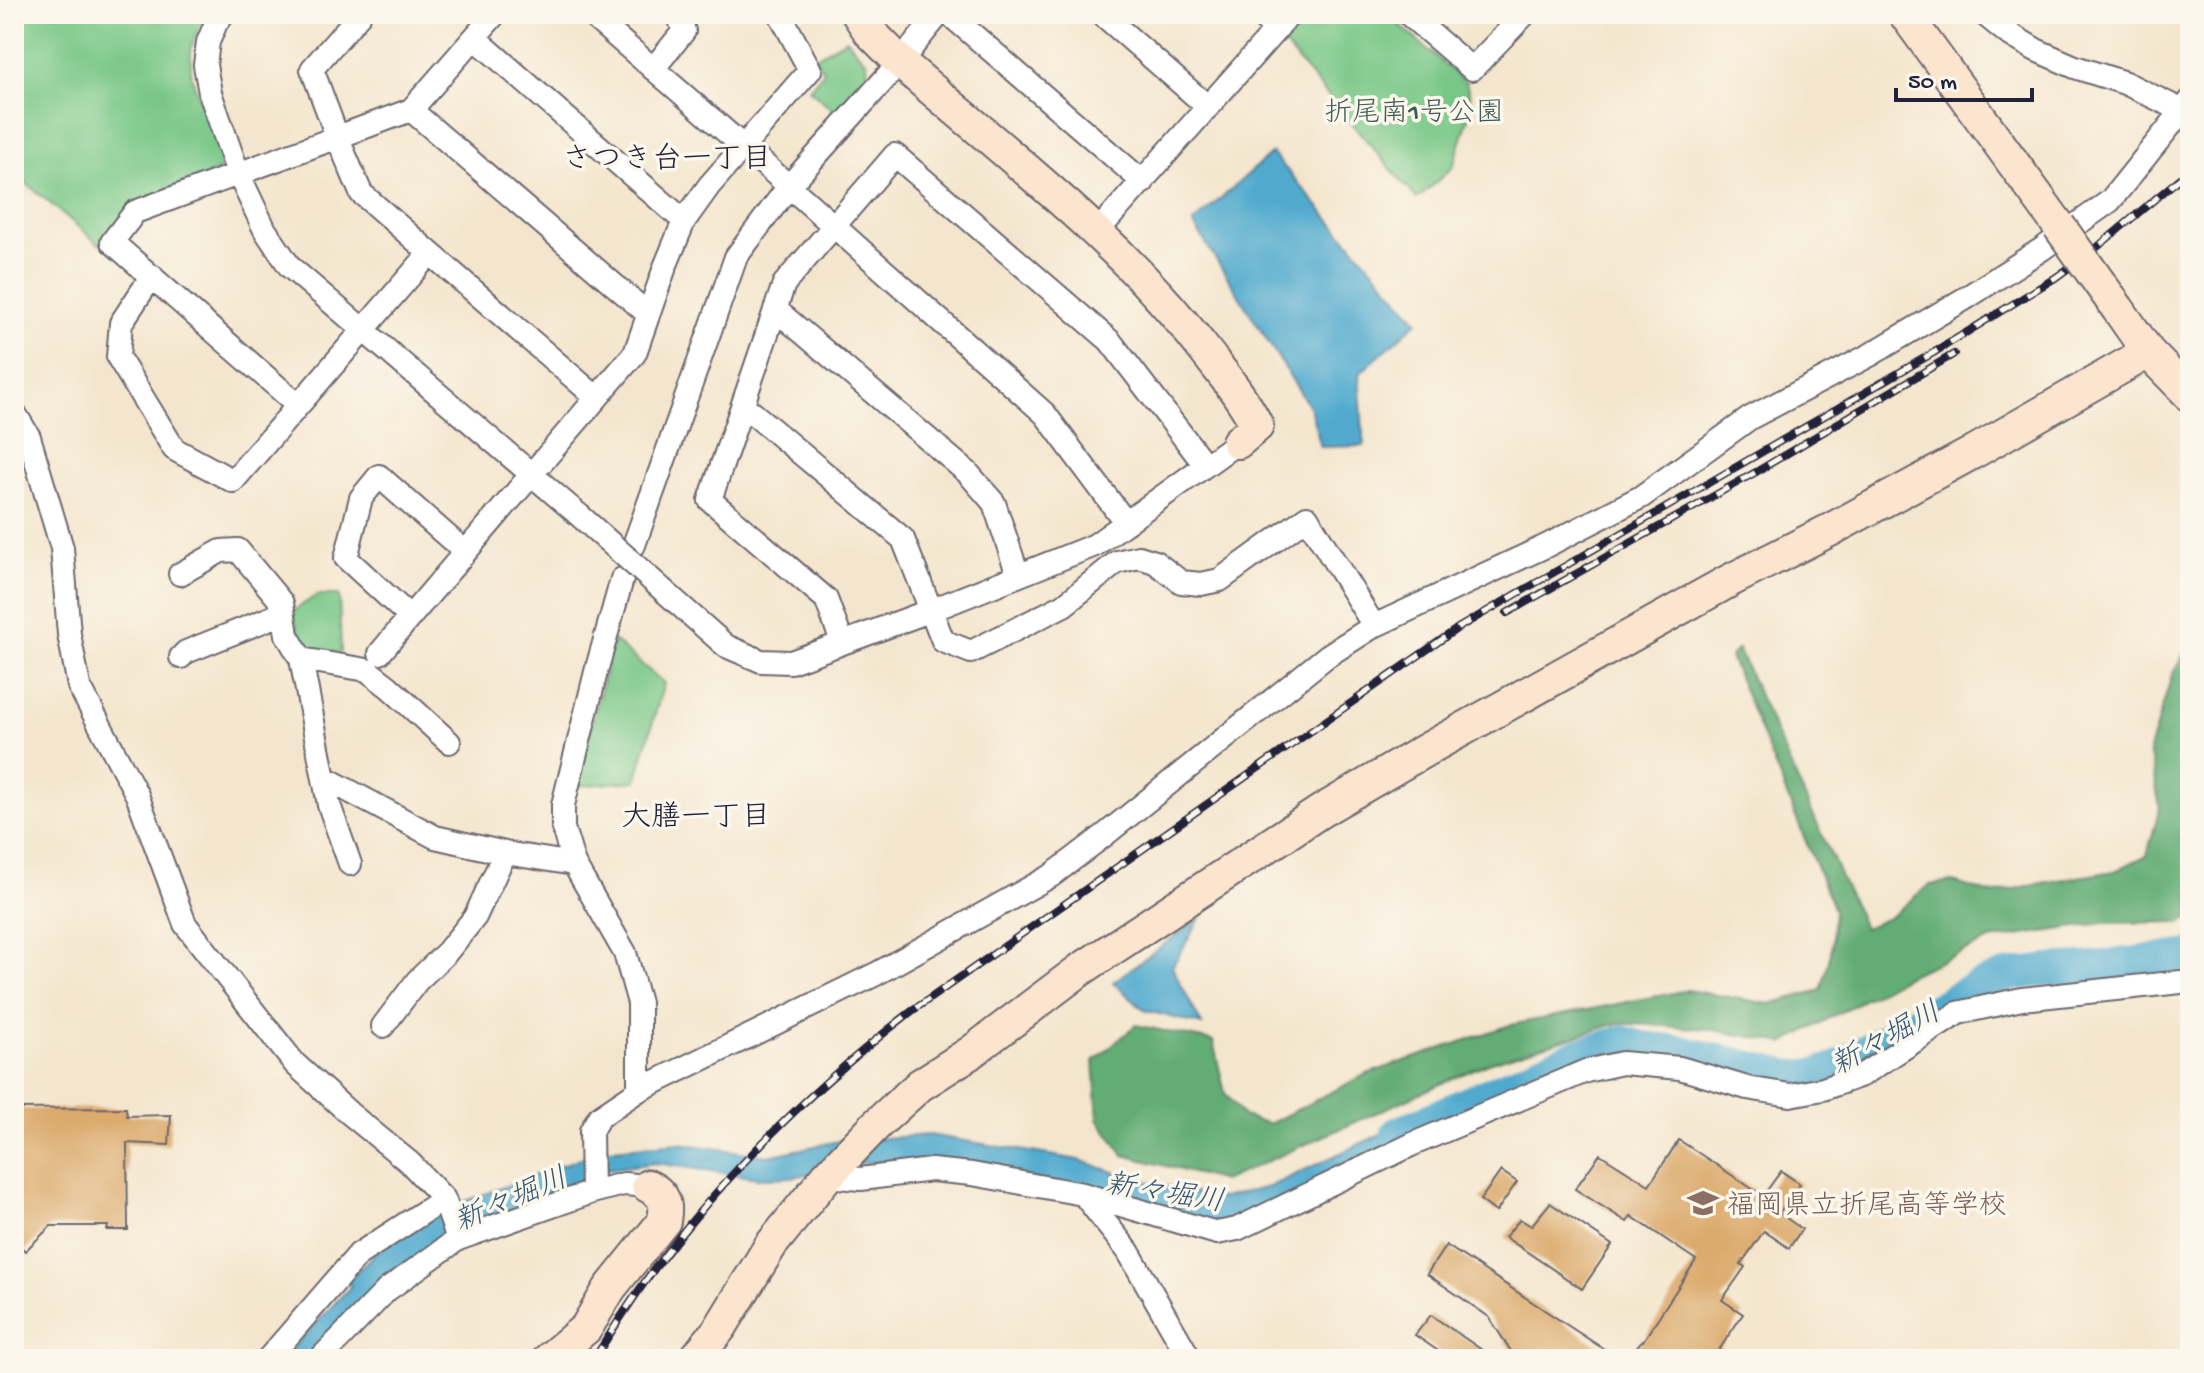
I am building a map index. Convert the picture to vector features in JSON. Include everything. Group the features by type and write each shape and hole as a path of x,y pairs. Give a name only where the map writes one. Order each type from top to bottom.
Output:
{"street":[{"path":"223,14 208,42 205,65 210,93 238,173 265,230 290,267 531,473 726,646 761,661 791,662 1095,545 1257,426 1246,404 1149,283 1097,232 900,62 870,32 858,14"},
{"path":"360,14 312,69 361,193 597,398"},
{"path":"298,405 112,242 135,212 411,110 495,14"},
{"path":"590,14 1045,414 1126,523"},
{"path":"653,69 684,31 678,14"},
{"path":"380,653 635,353 684,221 709,186 810,70 780,14"},
{"path":"634,545 736,257 789,186 939,14"},
{"path":"949,14 1143,182"},
{"path":"1102,14 1208,107"},
{"path":"1097,232 1283,22 1258,14"},
{"path":"1408,14 1472,69 1525,14"},
{"path":"1905,14 2148,352 2190,395"},
{"path":"592,1186 591,1131 599,1117 639,1090 876,974 1051,876 1327,656 1374,626 1546,546 1641,497 1750,418 1870,355 1966,298 2110,201 2187,106 2036,50 1984,14"},
{"path":"475,38 684,221"},
{"path":"411,110 648,314"},
{"path":"842,642 826,599 710,500 784,284 895,155 1110,341 1205,465"},
{"path":"152,276 121,323 118,357 174,449 233,481 429,254"},
{"path":"775,309 968,473 994,503 1018,575"},
{"path":"695,1359 720,1328 771,1245 827,1176 877,1124 920,1085 970,1053 1080,970 1321,811 1424,751 1729,581 1972,453 2148,352"},
{"path":"743,405 903,539 943,641 971,652 1064,605 1117,562 1139,557 1155,562 1181,582 1201,584 1220,580 1307,517 1374,626"},
{"path":"14,412 29,437 62,548 69,634 79,686 137,795 185,924 295,1064 410,1163 444,1199 458,1239"},
{"path":"410,617 346,558 361,498 379,476 464,551"},
{"path":"180,574 221,551 238,550 282,603 287,635 301,659 329,805 350,864"},
{"path":"622,579 563,805 563,828 574,864 625,953 629,966 639,1003 639,1090"},
{"path":"181,657 186,652 283,613"},
{"path":"301,659 367,670 449,742"},
{"path":"325,778 435,837 574,864"},
{"path":"383,1026 417,981 447,952 475,917 505,853"},
{"path":"827,1176 861,1179 931,1170 972,1174 1083,1194 1217,1233 1237,1229 1413,1144 1586,1071 1622,1063 1680,1068 1747,1088 1790,1095 1823,1089 1862,1075 1958,1013 2022,999 2190,981"},
{"path":"320,1359 387,1290 458,1239 592,1186 624,1184 657,1190 664,1197 664,1221 610,1288 586,1328 549,1359"},
{"path":"1083,1194 1128,1251 1190,1359"},
{"path":"268,1359 359,1254 444,1199"}],"green space":[{"path":"14,14 204,14 191,47 191,76 224,161 220,170 132,205 99,244 14,173"},
{"name":"折尾南1号公園","path":"1303,14 1387,14 1466,83 1471,110 1453,167 1417,199 1280,40"},
{"path":"846,39 867,62 868,78 837,113 809,89 824,71 814,58"},
{"path":"317,595 339,595 341,653 314,650 299,633 292,612"},
{"path":"613,640 664,683 636,781 576,786"},
{"path":"2190,644 2190,917 2181,922 2103,923 1990,940 1907,976 1784,1043 1708,1029 1618,1023 1488,1063 1223,1181 1124,1155 1098,1119 1094,1061 1136,1025 1213,1041 1225,1093 1243,1116 1269,1124 1367,1074 1510,1025 1688,990 1770,1004 1821,990 1831,953 1834,910 1730,657 1738,649 1864,928 1889,918 1929,885 1953,882 1992,894 2115,871 2147,855 2160,807 2149,750 2172,675"}],"water":[{"path":"1272,153 1418,321 1359,374 1364,446 1321,447 1310,408 1193,223"},
{"path":"1201,917 1172,967 1202,1025 1144,1010 1113,982"},
{"path":"1436,1108 1440,1120 1323,1174 1321,1182 1229,1224 1208,1222 969,1168 898,1160 855,1164 794,1177 759,1178 656,1163 600,1170 582,1187 379,1286 308,1359 282,1359 351,1286 346,1282 375,1253 404,1231 458,1204 602,1150 679,1143 768,1156 839,1141 929,1135 1079,1160 1126,1176 1222,1198 1269,1187"}],"building":[{"path":"126,1108 127,1116 171,1115 169,1145 127,1143 128,1230 107,1230 108,1226 51,1226 25,1251 14,1240 14,1109"},
{"path":"1679,1140 1763,1196 1781,1171 1800,1184 1779,1213 1802,1229 1789,1248 1764,1231 1741,1264 1745,1267 1722,1300 1743,1314 1713,1359 1628,1359 1696,1260 1631,1216 1627,1222 1575,1189 1600,1154 1649,1185"},
{"path":"1501,1171 1517,1182 1496,1212 1480,1200"},
{"path":"1550,1203 1612,1245 1582,1289 1505,1237 1520,1219 1531,1226"},
{"path":"1446,1245 1619,1359 1516,1359 1489,1317 1427,1274"},
{"path":"1431,1315 1495,1359 1450,1359 1415,1335"}],"waterway":[{"name":"新々堀川","path":"1397,1133 1581,1053 1622,1041 1791,1076 1817,1074 1839,1066 1969,990 2005,976 2190,955"}],"railway":[{"path":"594,1359 655,1268 743,1163 808,1099 912,1011 1458,628 1933,353 2055,278 2190,170"},
{"path":"1507,613 1756,472 1954,354"}],"place":[{"name":"福岡県立折尾高等学校","path":"1703,1203"}],"district":[{"name":"さつき台一丁目","path":"667,157"},
{"name":"大膳一丁目","path":"696,815"}]}
